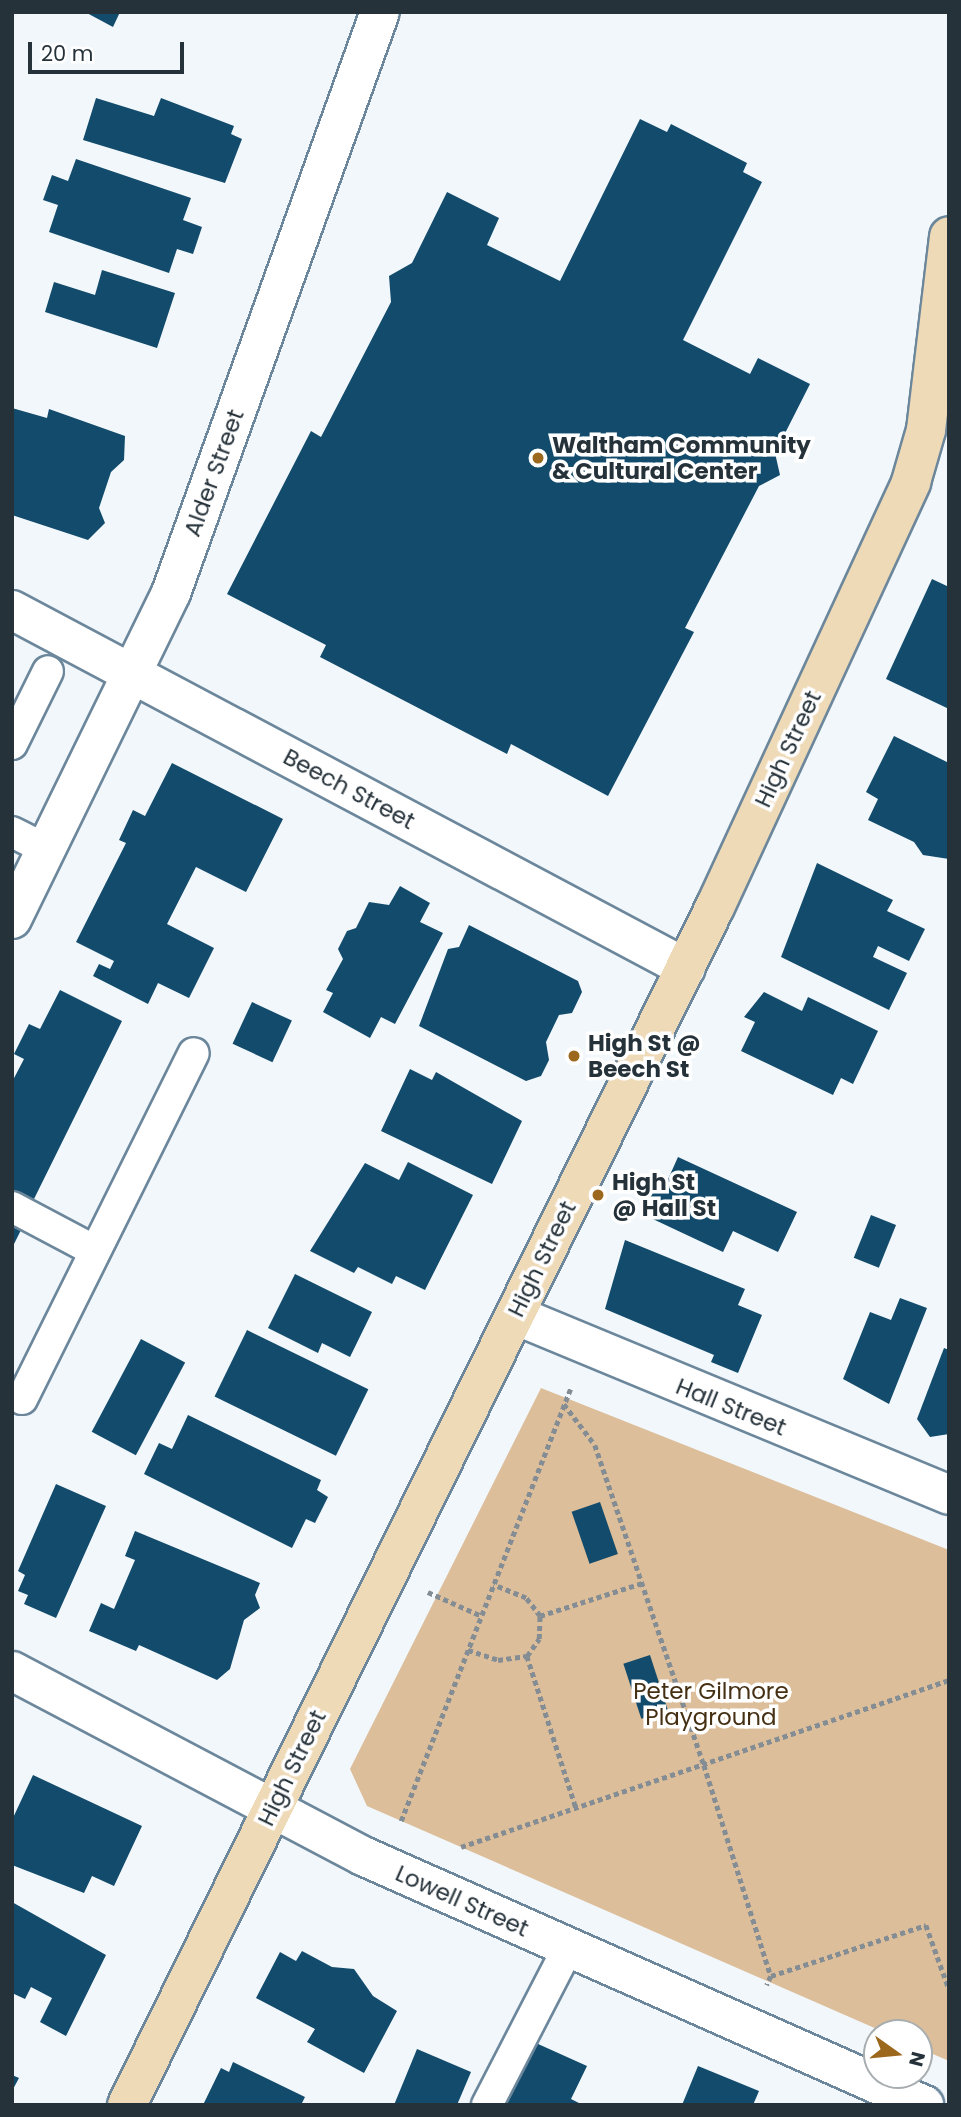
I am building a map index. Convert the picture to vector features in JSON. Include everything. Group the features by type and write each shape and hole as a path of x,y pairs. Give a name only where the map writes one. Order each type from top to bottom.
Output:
{"main road":[{"name":"High Street","path":"127,2105 686,968 921,456 949,236"}],"street":[{"name":"Alder Street","path":"12,919 171,593 380,12"},
{"name":"Beech Street","path":"12,610 686,968"},
{"name":"Hall Street","path":"515,1315 949,1495"},
{"name":"Lowell Street","path":"12,1671 272,1810 568,1948 924,2105"}],"lane":[{"path":"12,744 48,671"},
{"path":"12,832 46,849"},
{"path":"22,1399 194,1053"},
{"path":"12,1207 95,1251"},
{"path":"487,2105 568,1948"}],"path":[{"path":"396,1835 570,1388"},
{"path":"564,1404 594,1445 704,1765 771,1976 763,1996"},
{"path":"540,1616 642,1583"},
{"path":"468,1650 498,1660 527,1656 539,1639 540,1616 526,1598 494,1585"},
{"path":"421,1589 482,1616"},
{"path":"527,1656 576,1808"},
{"path":"452,1850 949,1680"},
{"path":"771,1976 926,1925 949,1989"}],"green space":[{"name":"Peter Gilmore Playground","path":"541,1388 949,1550 949,2061 933,2054 933,2019 863,2019 863,2023 367,1806 350,1769"}],"building":[{"path":"85,12 120,12 113,27"},
{"path":"96,98 154,116 161,98 234,126 231,134 242,139 225,183 83,140"},
{"name":"Waltham Community & Cultural Center","path":"640,119 667,132 671,124 747,163 743,172 762,182 683,340 750,374 758,358 810,384 775,453 780,475 759,486 685,628 694,632 608,796 511,744 507,754 320,657 326,645 227,594 311,431 321,437 391,302 389,276 412,263 447,192 499,218 487,245 560,281"},
{"path":"76,159 191,198 183,220 202,227 193,254 177,249 169,273 49,232 58,205 43,200 52,175 68,181"},
{"path":"102,270 175,293 157,348 45,312 54,282 95,295"},
{"path":"12,408 47,418 49,409 125,436 124,460 111,472 99,508 105,523 88,540 12,515"},
{"path":"932,579 949,587 949,709 886,679"},
{"path":"894,736 949,763 949,859 923,855 914,842 868,820 878,799 866,792"},
{"path":"172,763 283,819 246,892 196,867 167,924 214,948 189,998 158,983 148,1004 93,976 99,964 110,969 114,961 76,942 126,843 119,840 133,810 145,816"},
{"path":"817,863 893,900 887,911 925,929 909,961 878,946 873,957 907,973 889,1010 781,957"},
{"path":"400,886 430,903 420,922 443,933 395,1024 381,1017 370,1038 323,1012 333,993 326,990 343,959 338,949 347,931 356,928 369,902 389,905"},
{"path":"469,925 578,981 582,992 572,1013 559,1015 546,1042 549,1060 541,1076 526,1081 419,1026 448,949 459,947"},
{"path":"60,990 122,1021 33,1201 12,1191 12,1082 24,1059 14,1054 29,1024 40,1029"},
{"path":"764,992 802,1011 808,997 878,1031 853,1084 841,1078 833,1095 741,1051 755,1022 744,1017"},
{"path":"252,1002 292,1021 272,1062 233,1044"},
{"path":"410,1069 432,1080 436,1072 522,1121 492,1184 381,1131"},
{"path":"678,1157 797,1212 778,1252 733,1231 723,1252 640,1213 655,1182 665,1186"},
{"path":"408,1162 473,1195 425,1290 396,1276 392,1284 358,1267 354,1273 310,1251 365,1163 399,1180"},
{"path":"871,1215 896,1225 879,1268 854,1258"},
{"path":"12,1226 21,1230 12,1248"},
{"path":"625,1240 745,1289 738,1305 762,1315 738,1373 711,1362 714,1355 605,1309"},
{"path":"295,1274 372,1312 350,1357 322,1343 318,1353 268,1328"},
{"path":"900,1298 927,1308 889,1404 843,1379 870,1312 891,1320"},
{"path":"247,1330 368,1389 336,1456 215,1397"},
{"path":"141,1339 185,1362 136,1455 92,1432"},
{"path":"944,1348 949,1350 949,1434 930,1437 917,1419"},
{"path":"188,1415 321,1480 317,1490 328,1497 315,1523 306,1519 292,1548 144,1474 159,1443 172,1449"},
{"path":"56,1484 106,1506 56,1618 24,1604 28,1595 18,1591 25,1575 18,1571"},
{"path":"600,1502 618,1554 590,1564 572,1512"},
{"path":"135,1531 260,1583 255,1595 260,1608 244,1620 230,1669 217,1680 139,1645 136,1651 89,1631 101,1603 114,1609 135,1560 125,1556"},
{"path":"650,1655 668,1710 641,1719 623,1664"},
{"path":"33,1775 142,1826 114,1886 92,1876 84,1893 12,1865 12,1820"},
{"path":"12,1902 106,1955 66,2036 40,2022 52,1998 31,1987 25,1999 12,1993"},
{"path":"302,1951 332,1967 354,1969 373,1996 397,2011 364,2073 307,2042 315,2029 256,1998 280,1952 296,1961"},
{"path":"527,2039 587,2066 571,2099 583,2105 497,2105"},
{"path":"417,2049 471,2072 457,2105 394,2105"},
{"path":"233,2062 305,2097 301,2105 203,2105 221,2068 229,2072"},
{"path":"698,2066 759,2091 753,2105 682,2105"},
{"path":"12,2075 19,2078 12,2091"}],"place":[{"name":"Waltham Community & Cultural Center","path":"538,458"},
{"name":"High St @ Beech St","path":"574,1056"},
{"name":"High St @ Hall St","path":"598,1195"}]}
